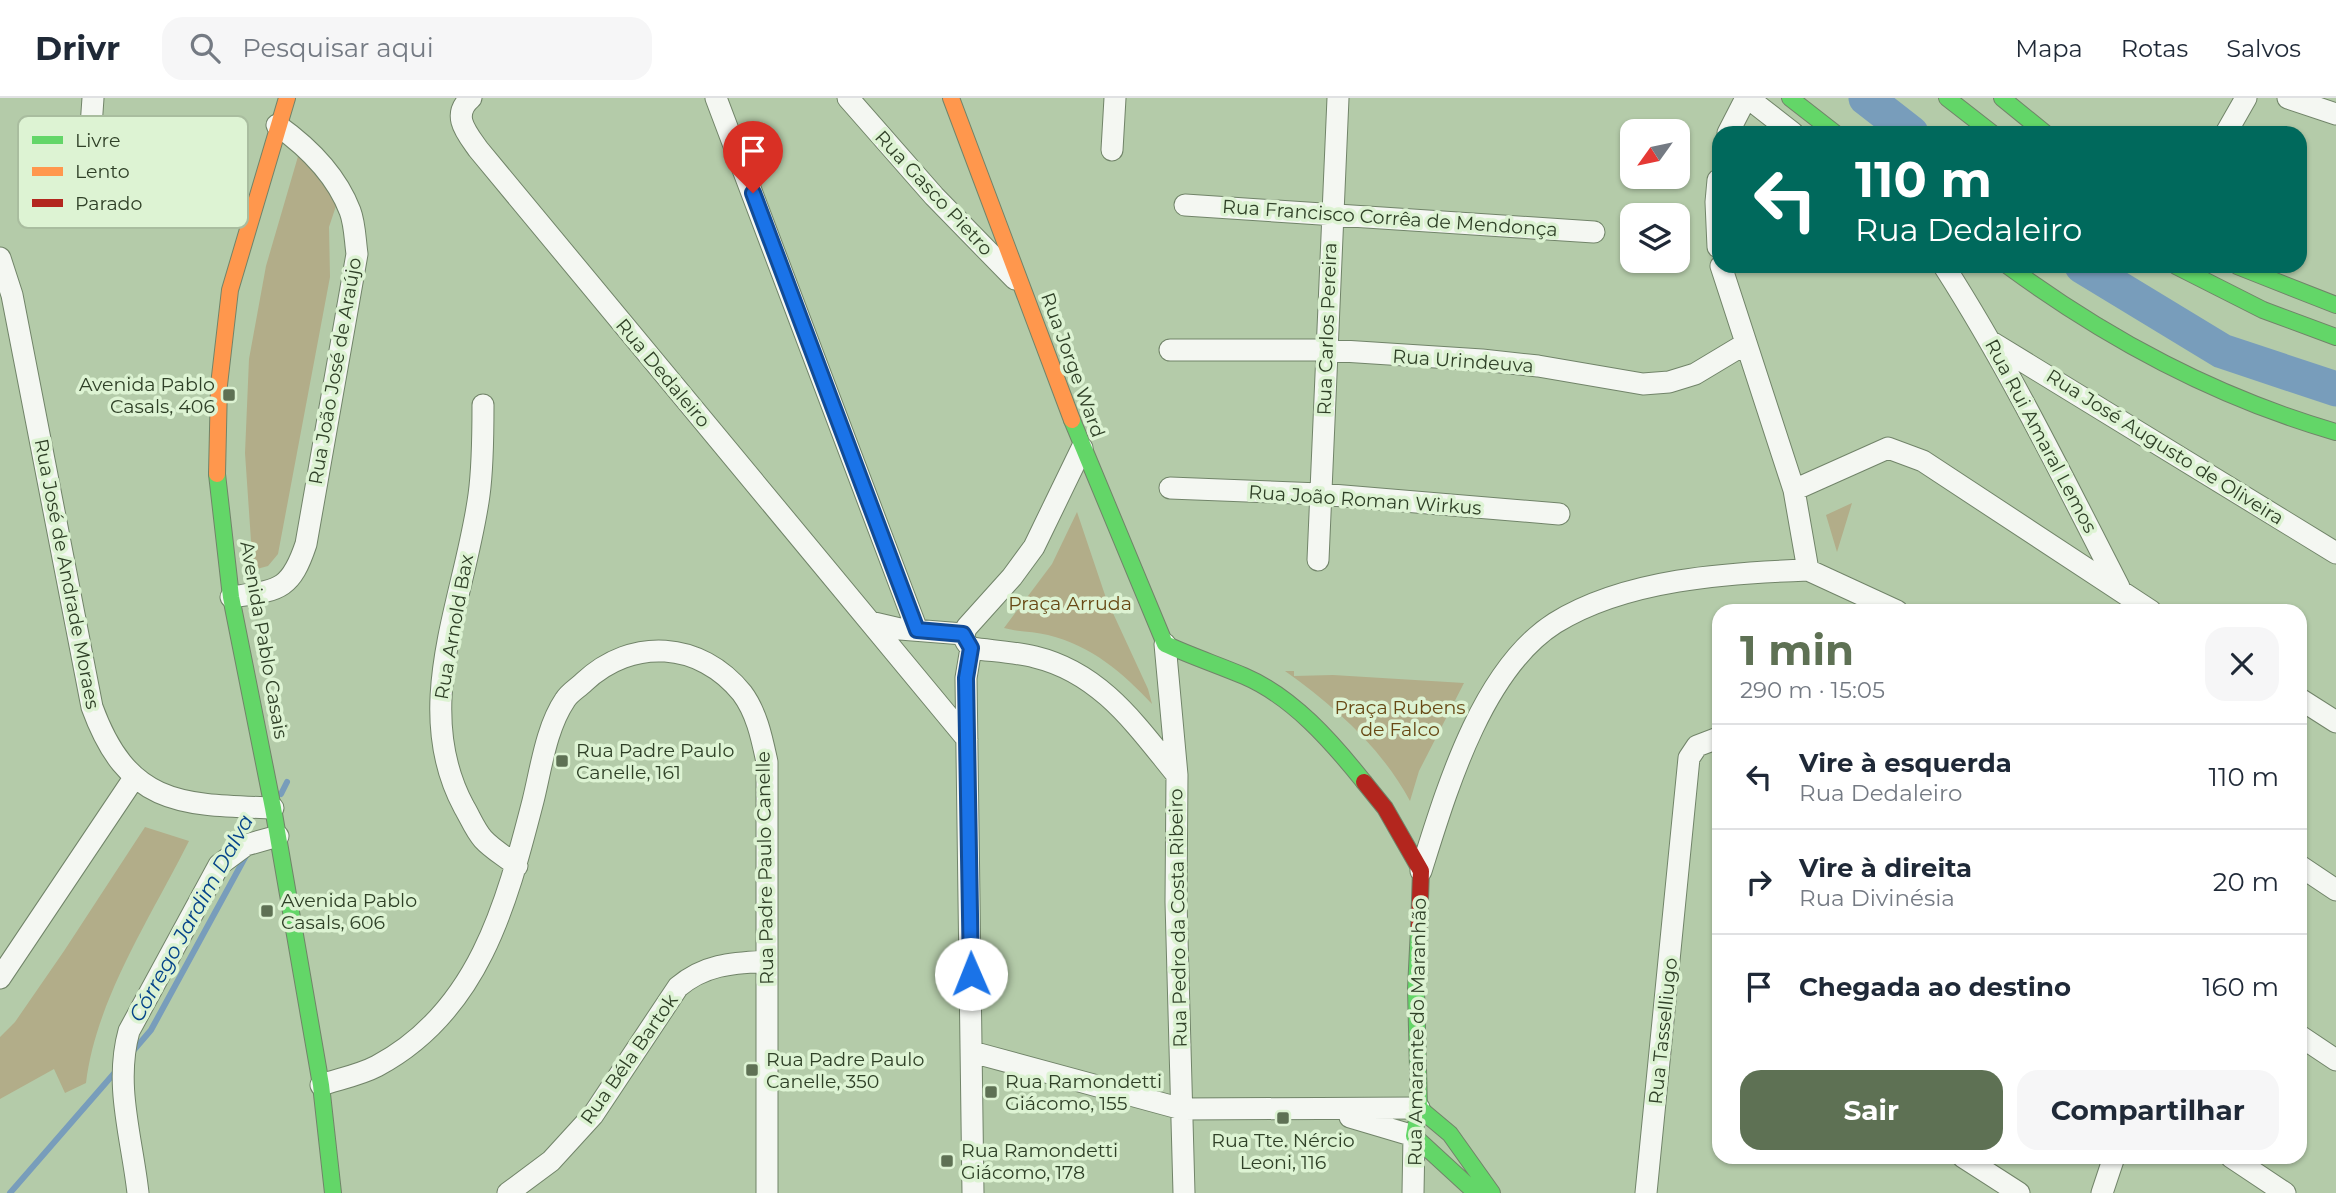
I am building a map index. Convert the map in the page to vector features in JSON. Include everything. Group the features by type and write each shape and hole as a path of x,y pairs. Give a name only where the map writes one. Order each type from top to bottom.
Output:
{"main road":[{"name":"Avenida Pablo Casais","path":"248,227 287,98"},
{"name":"Rua Jorge Ward","path":"951,98 1082,448 1165,644"},
{"path":"1790,98 1826,126"},
{"path":"1947,98 1983,126"},
{"path":"2009,100 2037,126"},
{"name":"Avenida Pablo Casais","path":"248,228 230,290 219,385 216,468 231,597 274,808 321,1084 333,1193"},
{"path":"2019,273 2164,368 2306,425 2336,432"},
{"path":"2190,273 2263,310 2336,337"},
{"path":"2252,273 2336,305"},
{"path":"1165,644 1206,663 1246,677 1272,693 1329,739 1385,808 1421,871"},
{"name":"Rua Amarante do Maranhão","path":"1414,1136 1419,1108 1416,989 1421,871"},
{"path":"1419,1108 1450,1134 1492,1193"},
{"path":"1414,1136 1476,1193"}],"street":[{"path":"92,116 93,98"},
{"name":"Rua Dedaleiro","path":"471,98 460,110 460,120 478,149 967,739"},
{"path":"716,98 917,630"},
{"name":"Rua Gasco Pietro","path":"848,98 934,196 1021,286"},
{"path":"1112,150 1115,98"},
{"name":"Rua Carlos Pereira","path":"1318,560 1338,98"},
{"path":"1732,126 1747,98 1784,126"},
{"path":"2230,126 2246,98"},
{"path":"2288,98 2336,114"},
{"name":"Rua João José de Araújo","path":"231,597 270,592 286,583 297,572 306,544 357,254 351,212 328,171 300,141 277,125"},
{"name":"Rua Francisco Corrêa de Mendonça","path":"1185,205 1594,232"},
{"name":"Rua José de Andrade Moraes","path":"0,258 12,295 92,707 112,751 134,778 160,796 208,806 274,808"},
{"path":"1723,273 1794,490 1808,570"},
{"name":"Rua Rui Amaral Lemos","path":"1948,273 1993,343 2037,423 2127,604"},
{"name":"Rua José Augusto de Oliveira","path":"1993,343 2336,553"},
{"name":"Rua Urindeuva","path":"1170,350 1327,350 1527,365 1643,384 1669,382 1695,374 1745,344"},
{"name":"Rua Arnold Bax","path":"483,405 479,496 445,659 439,700 441,733 455,790 470,818 483,839 517,866"},
{"path":"973,1193 967,641 1034,547 1082,448"},
{"path":"1794,490 1880,452 1894,449 1923,461 1972,496 2141,604"},
{"name":"Rua João Roman Wirkus","path":"1170,488 1320,494 1559,514"},
{"path":"1421,871 1449,784 1484,711 1501,680 1554,624 1586,607 1653,586 1732,573 1808,570 1882,604"},
{"path":"870,622 1032,656 1083,676 1116,701 1177,775"},
{"name":"Rua Pedro da Costa Ribeiro","path":"1165,644 1177,775 1184,1193"},
{"name":"Rua Padre Paulo Canelle","path":"321,1084 374,1068 413,1044 446,1013 477,969 517,866 552,729 565,700 591,675 621,656 649,649 702,660 726,676 744,696 760,727 766,762 767,1193"},
{"path":"2307,703 2336,722"},
{"name":"Rua Tasselliugo","path":"1646,1193 1689,758 1697,746 1712,740"},
{"path":"0,978 134,778"},
{"path":"138,1193 122,1083 122,1056 129,1031 219,865 246,845 278,836"},
{"path":"2307,871 2336,890"},
{"name":"Rua Béla Bartok","path":"508,1193 551,1161 593,1115 678,988 694,974 719,964 767,961"},
{"path":"2307,1041 2336,1060"},
{"path":"972,1052 1181,1109 1331,1111 1419,1108"},
{"path":"1331,1111 1414,1136"},
{"name":"Rua Amarante do Maranhão","path":"1413,1193 1414,1136"},
{"path":"1974,1164 2018,1193"},
{"path":"2102,1193 2112,1164"},
{"path":"2242,1164 2286,1193"}],"green space":[{"path":"299,153 337,203 329,227 330,277 278,554 268,566 253,570 245,453 249,359 266,266"},
{"path":"1852,503 1837,552 1826,515"},
{"name":"Praça Arruda","path":"1077,512 1106,598 1148,689 1152,704 1118,671 1079,646 1043,634 1004,628 1052,564"},
{"name":"Praça Rubens de Falco","path":"1285,671 1294,671 1294,676 1333,675 1464,683 1419,771 1410,801 1371,745 1321,698"},
{"path":"145,827 189,841 113,990 101,1020 86,1083 65,1093 54,1069 0,1099 0,1037 15,1022"}],"waterway":[{"path":"1866,98 1902,126"},
{"path":"2094,273 2222,351 2336,389"},
{"name":"Córrego Jardim Dalva","path":"281,794 287,782"},
{"name":"Córrego Jardim Dalva","path":"133,1051 151,1030 248,852"},
{"name":"Córrego Jardim Dalva","path":"10,1193 117,1070"}],"traffic: fast":[{"path":"1790,98 1826,126"},
{"path":"1947,98 1983,126"},
{"path":"2002,98 2036,126"},
{"path":"2018,273 2085,318 2164,364 2248,402 2336,432"},
{"path":"2190,273 2263,310 2336,337"},
{"path":"2255,273 2336,305"},
{"path":"1072,420 1165,644 1244,676 1279,696 1325,736 1364,782"},
{"path":"217,474 231,597 273,808 321,1085 333,1193"},
{"path":"1419,928 1416,989 1419,1108 1414,1136 1476,1193"},
{"path":"1419,1108 1450,1134 1492,1193"}],"traffic: slow":[{"path":"217,474 219,385 230,290 287,98"},
{"path":"951,98 1072,420"}],"traffic: jam":[{"path":"1364,782 1385,808 1421,871 1419,928"}],"place":[{"name":"Avenida Pablo Casals, 406","path":"229,395"},
{"name":"Rua Padre Paulo Canelle, 161","path":"562,761"},
{"name":"Avenida Pablo Casals, 606","path":"267,911"},
{"name":"Rua Padre Paulo Canelle, 350","path":"752,1070"},
{"name":"Rua Ramondetti Giácomo, 155","path":"991,1092"},
{"name":"Rua Tte. Nércio Leoni, 116","path":"1283,1118"},
{"name":"Rua Ramondetti Giácomo, 178","path":"947,1161"}],"route":[{"path":"753,193 917,630 963,634 965,642 971,648 966,678 971,974"}]}
